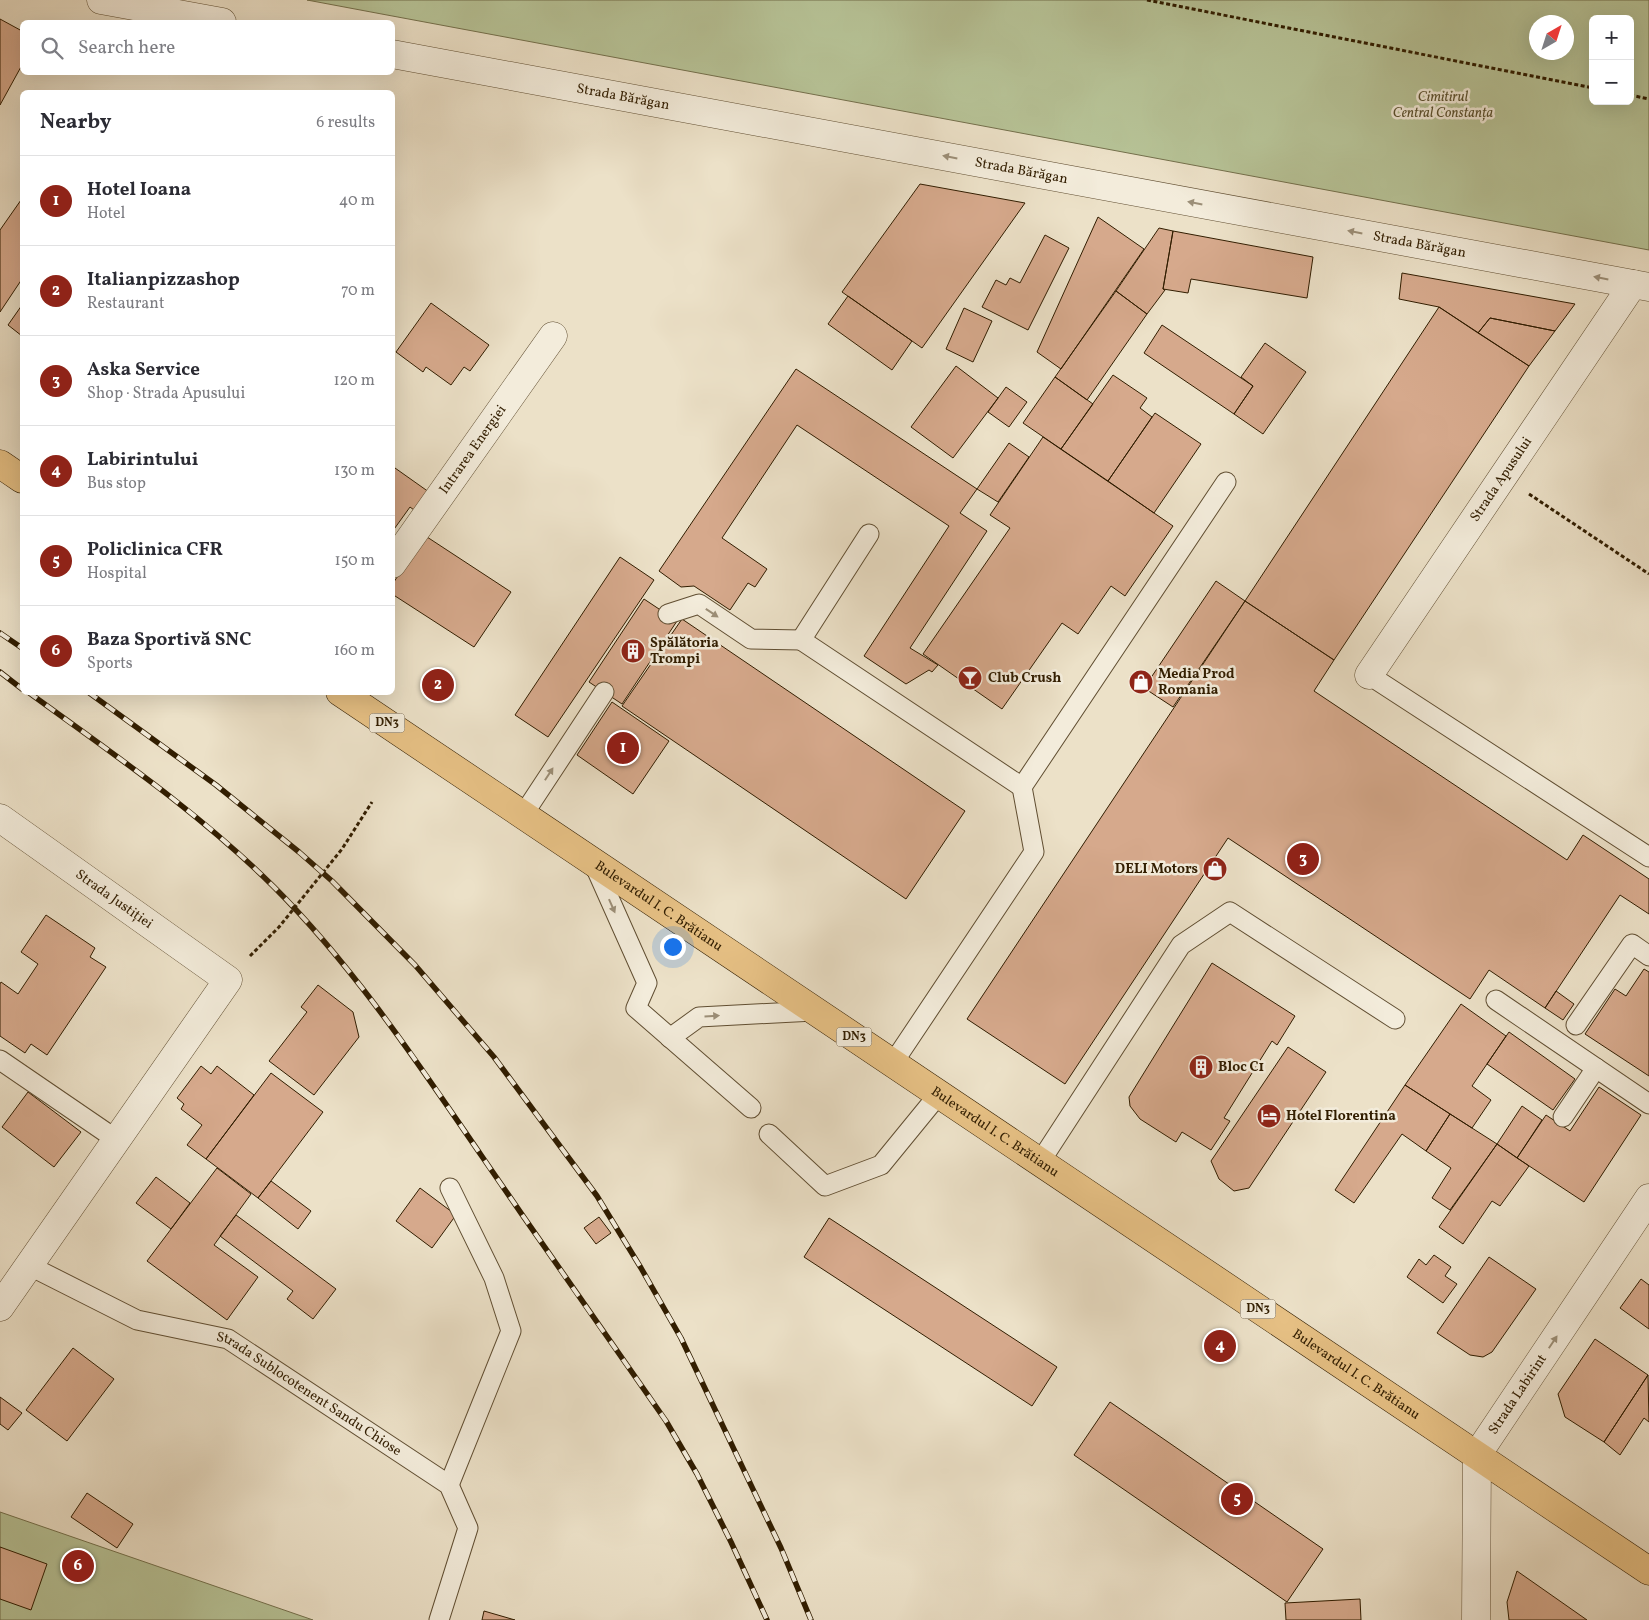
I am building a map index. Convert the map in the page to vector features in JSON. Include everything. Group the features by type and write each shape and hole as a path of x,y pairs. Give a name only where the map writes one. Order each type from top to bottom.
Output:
{"main road":[{"path":"0,464 20,478"},
{"name":"Bulevardul I. C. Brătianu","path":"344,695 1649,1571"}],"street":[{"path":"101,0 211,20"},
{"name":"Strada Bărăgan","path":"395,55 1641,286"},
{"name":"Strada Apusului","path":"1369,675 1503,476 1641,286"},
{"name":"Intrarea Energiei","path":"395,560 553,336"},
{"name":"Strada Justiției","path":"0,818 228,980"},
{"path":"0,1307 228,980"},
{"name":"Strada Labirint","path":"1477,1455 1649,1198"},
{"path":"1476,1620 1477,1455"}],"lane":[{"path":"892,1063 1034,852 1022,788 1226,482"},
{"path":"801,640 869,534"},
{"path":"668,614 699,604 751,639 801,640 1022,788"},
{"path":"1369,675 1649,857"},
{"path":"523,815 604,692"},
{"path":"592,861 647,983 636,1008 750,1108"},
{"path":"1040,1162 1181,945 1230,912 1396,1019"},
{"path":"1576,1025 1632,944 1649,956"},
{"path":"1496,1000 1649,1104"},
{"path":"670,1038 699,1017 814,1011"},
{"path":"0,1060 117,1140"},
{"path":"1564,1117 1596,1068"},
{"path":"769,1134 825,1186 881,1165 940,1094"},
{"path":"439,1620 468,1528 449,1485 511,1331 494,1278 450,1188"},
{"name":"Strada Sublocotenent Sandu Chiose","path":"30,1266 137,1320 228,1339 449,1485"}],"path":[{"path":"1147,0 1589,87"},
{"path":"1634,96 1649,99"},
{"path":"1503,476 1649,574"},
{"path":"228,980 279,927 342,850 372,802"}],"green space":[{"name":"Cimitirul Central Constanța","path":"307,0 1649,0 1649,250"},
{"path":"0,1512 313,1620 0,1620"}],"building":[{"path":"0,19 20,30 20,69 0,105"},
{"path":"920,184 1025,203 922,348 842,292"},
{"path":"20,201 20,282 0,312 0,230"},
{"path":"1098,217 1144,249 1061,369 1037,352"},
{"path":"1159,228 1173,231 1163,289 1165,290 1147,314 1116,291"},
{"path":"1173,231 1313,257 1307,298 1191,279 1188,293 1163,289"},
{"path":"1045,235 1069,248 1028,330 982,307 996,280 1006,285 1010,278 1020,283"},
{"path":"1402,273 1575,304 1555,331 1490,318 1478,333 1439,307 1399,299"},
{"path":"1116,291 1147,314 1087,400 1055,377"},
{"path":"848,296 912,341 892,370 828,324"},
{"path":"431,303 489,345 470,371 464,367 451,385 426,367 423,372 396,352"},
{"path":"1439,307 1529,366 1334,660 1245,601"},
{"path":"20,308 20,334 8,325"},
{"path":"964,308 992,321 973,362 946,349"},
{"path":"1490,318 1555,331 1529,366 1478,333"},
{"path":"1162,325 1253,386 1234,414 1144,353"},
{"path":"1265,343 1306,372 1263,434 1234,414 1253,386 1241,377"},
{"path":"956,366 998,398 953,458 911,427"},
{"path":"796,369 977,489 960,513 987,531 910,648 938,665 932,672 929,670 906,684 864,656 949,526 797,425 722,538 767,569 755,587 748,583 730,610 694,586 681,587 659,571"},
{"path":"1113,375 1147,398 1140,408 1152,417 1108,481 1061,449"},
{"path":"1055,377 1093,404 1061,449 1023,423"},
{"path":"1006,387 1027,402 1009,427 988,412"},
{"path":"1155,413 1201,444 1154,513 1108,481"},
{"path":"1043,437 1173,526 1125,596 1111,586 1078,634 1062,623 1002,709 923,654 1010,528 990,515"},
{"path":"1009,443 1029,457 998,502 977,489"},
{"path":"395,468 436,497 422,516 410,507 395,528"},
{"path":"424,535 511,592 474,647 395,596 395,580"},
{"path":"620,557 654,580 548,737 515,715"},
{"path":"1216,581 1245,601 1173,707 1144,688"},
{"name":"Spălătoria Trompi","path":"644,599 677,621 622,704 589,682"},
{"path":"1245,601 1334,660 1314,691 1567,860 1583,835 1649,879 1649,914 1620,895 1545,1008 1489,970 1470,999 1228,838 1065,1084 967,1019"},
{"path":"682,619 965,811 906,899 622,706"},
{"path":"612,702 669,741 633,794 577,755"},
{"path":"46,915 95,948 90,957 106,967 47,1055 31,1044 25,1053 0,1036 0,984 1,982 18,994 38,964 21,952"},
{"name":"Bloc C1","path":"1212,963 1295,1016 1277,1045 1272,1041 1224,1118 1230,1121 1211,1150 1182,1132 1176,1142 1140,1119 1130,1106 1129,1097"},
{"path":"1644,969 1649,972 1649,1076 1585,1034 1615,989 1626,996"},
{"path":"318,985 353,1012 359,1037 314,1095 269,1061 307,1012 301,1007"},
{"path":"1556,991 1574,1004 1563,1020 1545,1008"},
{"path":"1461,1004 1506,1036 1472,1086 1491,1100 1472,1128 1405,1085"},
{"path":"1509,1032 1575,1079 1553,1110 1487,1064"},
{"name":"Hotel Florentina","path":"1288,1047 1326,1072 1249,1188 1234,1191 1219,1179 1211,1161"},
{"path":"201,1066 211,1074 217,1066 254,1095 206,1159 187,1145 202,1125 181,1109 184,1104 177,1098"},
{"path":"271,1073 323,1112 258,1198 206,1159"},
{"path":"1405,1085 1450,1114 1426,1151 1402,1134 1354,1203 1335,1190"},
{"path":"1599,1087 1641,1115 1584,1202 1517,1158 1546,1115 1570,1131"},
{"path":"28,1092 81,1132 54,1167 2,1127"},
{"path":"1522,1106 1542,1120 1517,1158 1497,1144"},
{"path":"1450,1114 1497,1144 1450,1210 1432,1198 1451,1168 1426,1151"},
{"path":"1497,1144 1529,1166 1500,1206 1492,1201 1463,1244 1439,1227"},
{"path":"217,1168 251,1194 214,1245 258,1277 227,1320 147,1261"},
{"path":"156,1177 190,1203 171,1229 136,1203"},
{"path":"271,1181 311,1211 298,1229 258,1198"},
{"path":"420,1188 456,1215 432,1248 396,1221"},
{"path":"236,1215 336,1289 313,1319 287,1299 293,1291 220,1236"},
{"path":"599,1217 611,1233 596,1244 584,1228"},
{"path":"829,1218 1057,1367 1032,1406 804,1257"},
{"path":"1434,1255 1451,1267 1445,1276 1457,1284 1443,1303 1407,1277 1419,1259 1426,1265"},
{"path":"1489,1257 1536,1289 1492,1352 1483,1357 1470,1355 1437,1333"},
{"path":"1641,1279 1649,1285 1649,1329 1620,1308"},
{"path":"1595,1339 1648,1375 1604,1442 1565,1417 1558,1394"},
{"path":"73,1348 114,1379 67,1441 26,1410"},
{"path":"1648,1375 1649,1422 1644,1418 1620,1455 1604,1442"},
{"path":"0,1397 22,1413 8,1430 0,1424"},
{"path":"1110,1402 1323,1549 1287,1602 1074,1455"},
{"path":"87,1493 133,1524 117,1548 71,1517"},
{"path":"0,1547 47,1564 31,1610 0,1599"},
{"path":"1517,1571 1587,1620 1509,1620 1507,1602"},
{"path":"1360,1599 1361,1620 1286,1620 1285,1603"},
{"path":"484,1611 515,1620 482,1620"}],"railway":[{"path":"0,633 20,647"},
{"path":"0,672 20,687"},
{"path":"32,695 124,761 186,809 246,860 303,918 358,982 433,1085 666,1421 697,1474 767,1620"},
{"path":"92,695 216,785 332,881 415,965 494,1057 597,1196 681,1338 781,1548 811,1620"}],"place":[{"name":"Spălătoria Trompi","path":"633,651"},
{"name":"Club Crush","path":"970,678"},
{"name":"Media Prod Romania","path":"1141,682"},
{"name":"Italianpizzashop","path":"438,685"},
{"name":"Hotel Ioana","path":"623,748"},
{"name":"Aska Service","path":"1303,859"},
{"name":"DELI Motors","path":"1215,869"},
{"name":"Bloc C1","path":"1201,1067"},
{"name":"Hotel Florentina","path":"1269,1116"},
{"name":"Labirintului","path":"1220,1346"},
{"name":"Policlinica CFR","path":"1237,1499"},
{"name":"Baza Sportivă SNC","path":"78,1566"}]}
